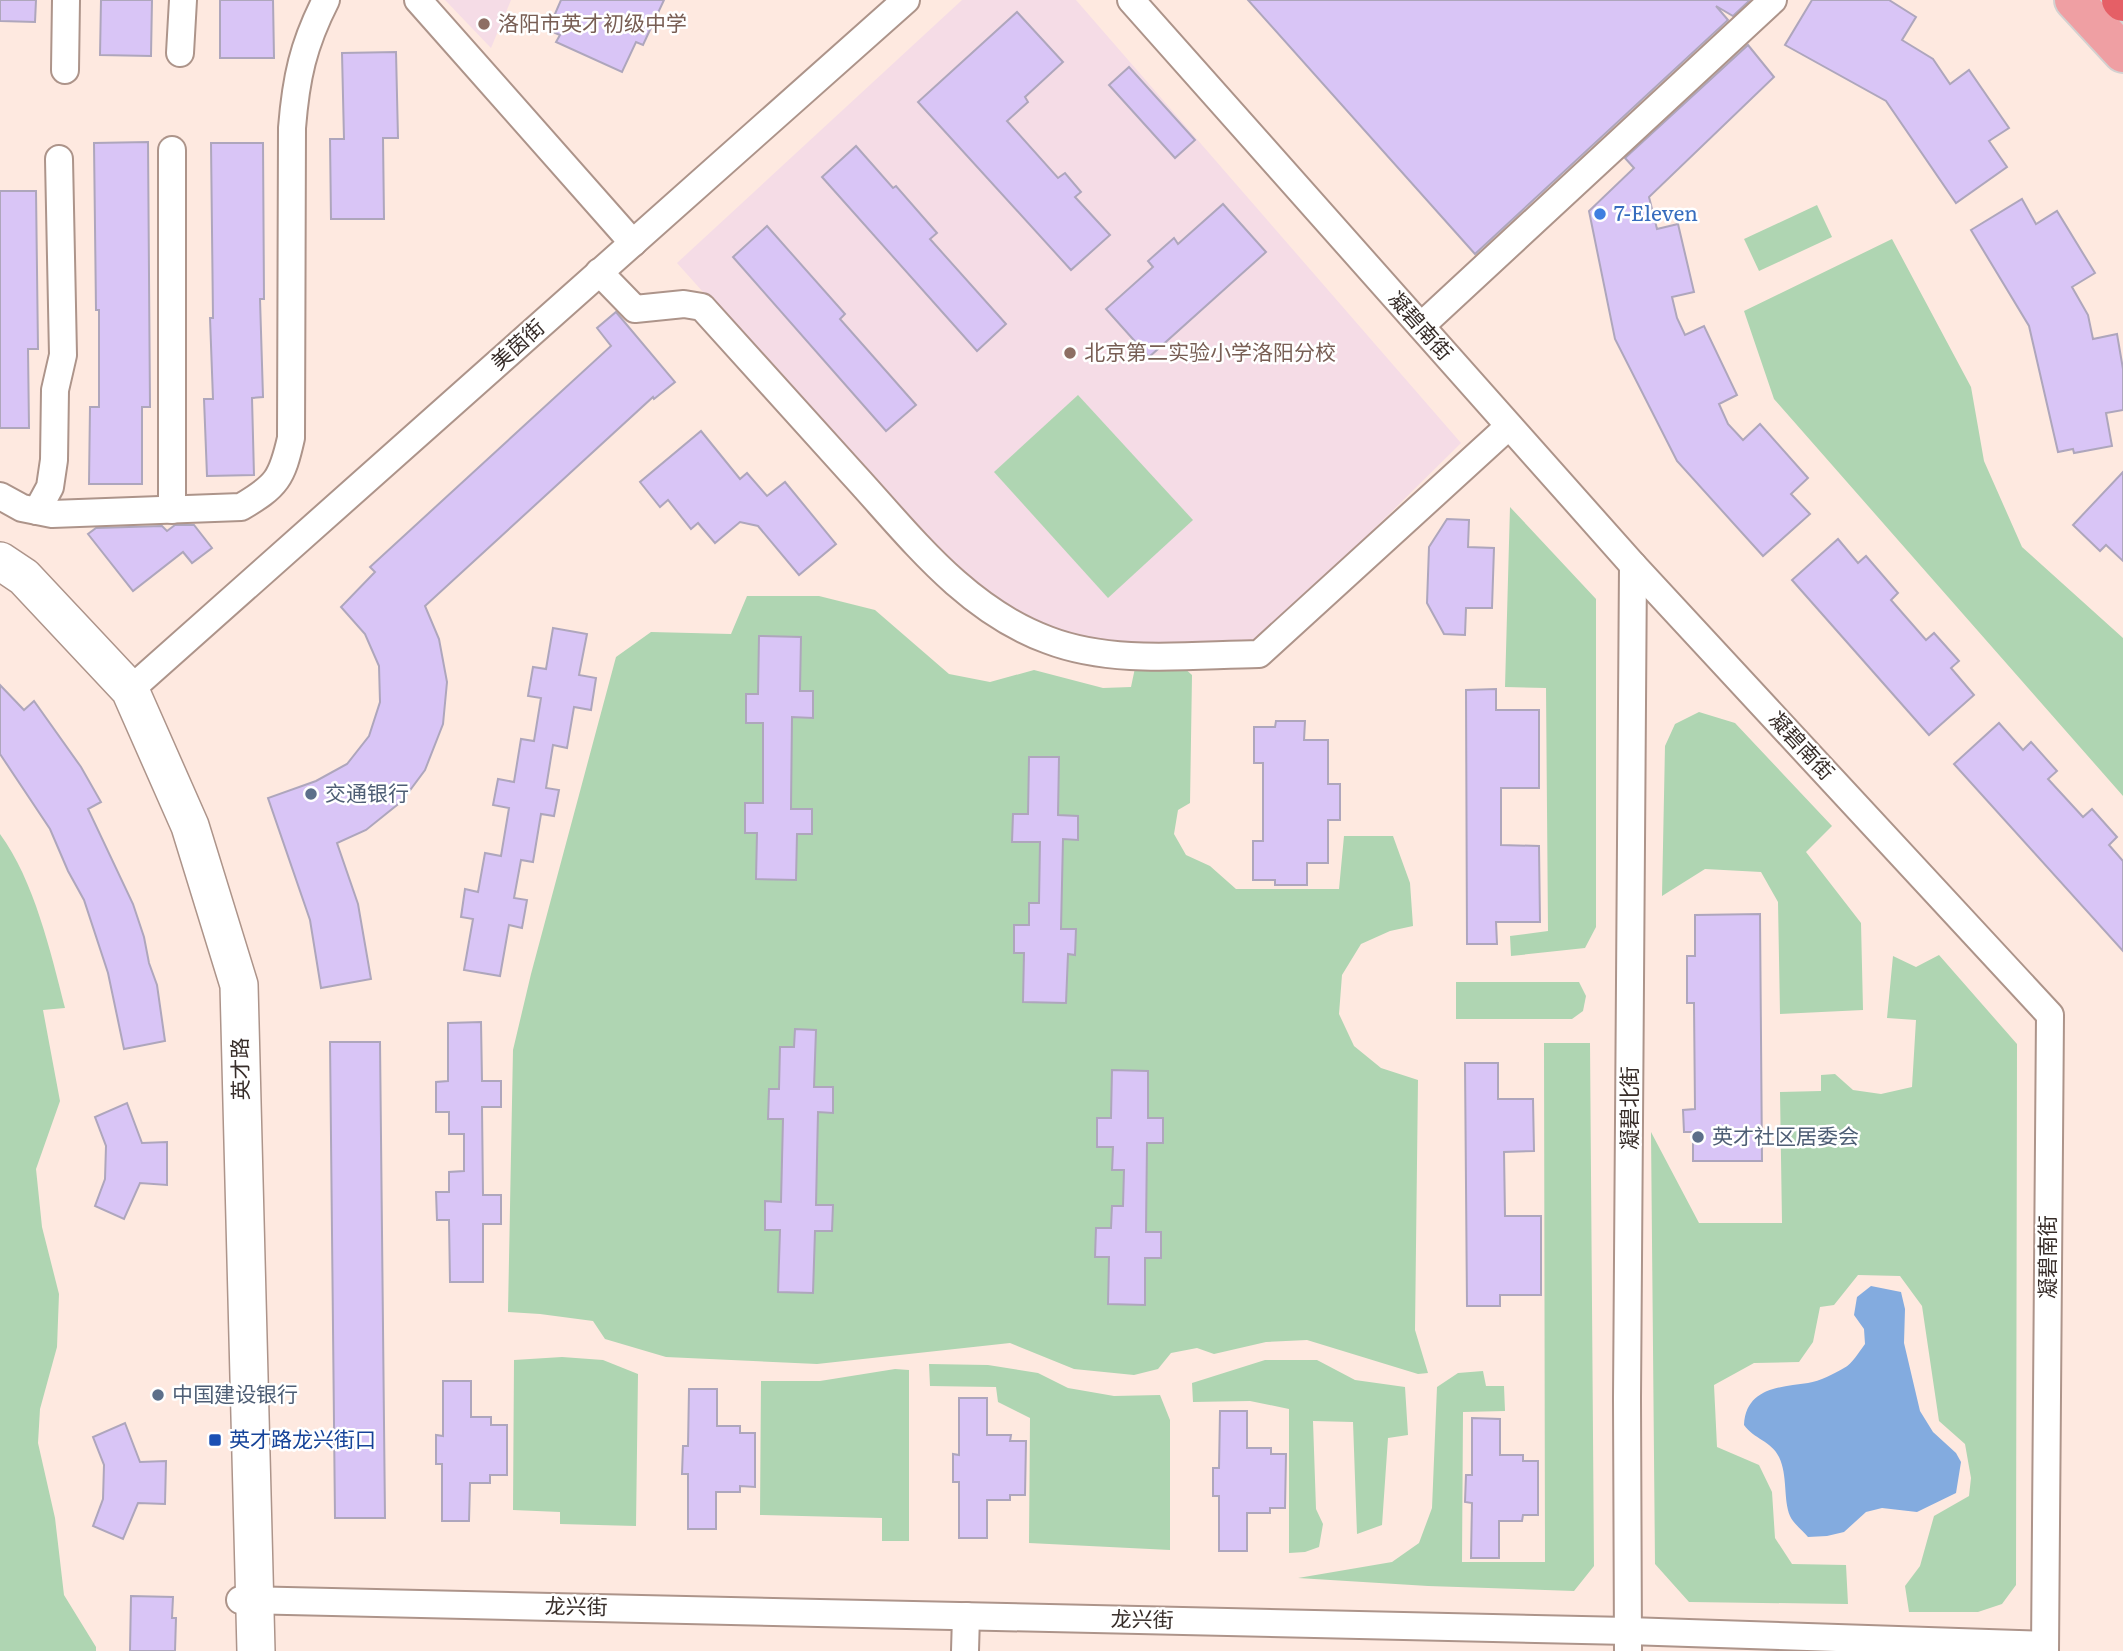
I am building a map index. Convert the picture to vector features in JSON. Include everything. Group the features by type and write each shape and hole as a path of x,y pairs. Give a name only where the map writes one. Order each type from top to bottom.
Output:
{"main road":[{"path":"2074,0 2123,53"},
{"name":"英才路","path":"0,561 24,577 130,690 190,826 239,985 247,1600 242,1651"},
{"name":"英才路","path":"0,578 14,587 117,697 176,830 225,990 247,1600 256,1651"}],"street":[{"path":"65,70 66,0"},
{"path":"180,52 183,0"},
{"path":"0,496 22,508 52,514 241,507 267,492 284,469 291,438 292,141 295,91 313,25 326,0"},
{"path":"418,0 633,243"},
{"name":"美茵街","path":"130,690 906,0"},
{"name":"凝碧南街","path":"1131,0 1633,565 2050,1015 2045,1648"},
{"path":"1421,326 1773,0"},
{"path":"172,510 173,150"},
{"path":"37,511 50,487 54,460 55,390 63,355 60,159"},
{"path":"600,272 635,309 684,304 702,307 963,592 999,617 1039,636 1090,652 1146,656 1259,654 1509,426"},
{"name":"凝碧北街","path":"1628,1641 1627,1399 1633,565"},
{"name":"龙兴街","path":"247,1600 966,1616 1628,1641 2045,1648"},
{"path":"965,1651 966,1616"}],"shaded area":[{"name":"洛阳市英才初级中学","path":"445,0 511,0 491,48"},
{"name":"北京第二实验小学洛阳分校","path":"962,0 1076,0 1461,443 1285,617 1243,648 1098,644 1025,621 966,585 677,263"}],"green space":[{"path":"1817,205 1832,237 1759,271 1744,239"},
{"path":"1892,239 1971,387 1984,461 2022,547 2123,638 2123,796 1774,399 1744,311"},
{"path":"1078,395 1193,520 1108,598 994,472"},
{"path":"1510,507 1596,599 1596,927 1585,948 1511,956 1510,936 1548,931 1546,688 1505,687"},
{"path":"747,596 819,596 875,610 949,674 990,682 1034,670 1103,688 1131,687 1135,668 1183,667 1192,675 1190,803 1178,810 1174,834 1186,855 1210,866 1236,889 1339,889 1344,836 1393,836 1410,883 1413,926 1390,931 1361,944 1342,975 1339,1014 1354,1046 1381,1068 1418,1080 1415,1330 1428,1373 1418,1374 1307,1340 1266,1342 1214,1354 1197,1348 1171,1353 1158,1369 1134,1375 1074,1369 1010,1343 817,1364 666,1357 605,1339 593,1321 508,1312 513,1050 616,657 651,632 731,634"},
{"path":"1699,712 1735,723 1832,826 1806,852 1861,923 1863,1010 1780,1014 1778,902 1761,872 1705,869 1662,896 1665,746 1675,724"},
{"path":"0,834 12,852 32,895 65,1008 43,1010 60,1101 36,1169 42,1227 59,1294 57,1347 40,1409 38,1443 55,1518 64,1595 96,1651 0,1651"},
{"path":"1939,955 2017,1044 2016,1585 2002,1604 1978,1612 1909,1612 1905,1586 1920,1566 1934,1516 1969,1496 1971,1478 1965,1444 1939,1421 1922,1306 1900,1276 1858,1275 1834,1305 1820,1307 1813,1342 1799,1362 1754,1363 1714,1385 1717,1447 1759,1465 1772,1492 1775,1538 1792,1564 1846,1565 1848,1604 1689,1602 1655,1564 1651,1132 1699,1223 1782,1223 1780,1092 1821,1091 1821,1075 1835,1074 1853,1090 1881,1094 1912,1087 1916,1020 1887,1018 1893,956 1916,967"},
{"path":"1456,982 1579,982 1586,996 1583,1011 1572,1019 1456,1019"},
{"path":"1544,1043 1590,1043 1594,1566 1574,1591 1298,1578 1392,1562 1419,1543 1432,1508 1437,1387 1458,1373 1483,1371 1486,1386 1504,1386 1505,1411 1463,1412 1462,1562 1545,1562"},
{"path":"562,1357 603,1360 638,1374 636,1526 560,1524 560,1512 513,1510 514,1360"},
{"path":"1265,1360 1317,1360 1355,1380 1405,1387 1408,1435 1388,1438 1382,1525 1357,1534 1353,1422 1313,1421 1316,1509 1323,1524 1319,1547 1305,1552 1289,1553 1289,1409 1250,1401 1193,1402 1192,1383"},
{"path":"929,1364 988,1365 1038,1373 1068,1388 1114,1396 1160,1395 1170,1420 1170,1550 1029,1543 1030,1418 998,1402 996,1387 930,1386"},
{"path":"895,1369 909,1370 909,1541 882,1541 882,1518 760,1515 761,1381 820,1381"}],"water":[{"path":"1871,1286 1901,1292 1905,1309 1904,1343 1920,1411 1933,1432 1956,1453 1961,1462 1956,1493 1917,1512 1882,1508 1866,1512 1844,1532 1808,1537 1790,1516 1784,1472 1779,1457 1772,1447 1744,1425 1746,1413 1751,1403 1766,1392 1817,1381 1850,1364 1865,1344 1864,1329 1854,1315 1857,1297"}],"building":[{"path":"0,0 36,0 35,22 0,21"},
{"path":"101,0 152,0 151,56 100,55"},
{"path":"220,0 273,0 274,58 220,58"},
{"path":"561,0 664,0 643,45 636,42 622,72 556,42 560,35 548,30"},
{"path":"1248,0 1750,0 1733,16 1716,6 1728,20 1475,254"},
{"path":"1812,0 1889,0 1916,17 1902,40 1933,59 1950,84 1969,70 2009,128 1989,141 2007,167 1956,203 1886,101 1785,45"},
{"path":"1017,12 1063,62 1025,97 1028,102 1007,121 1058,178 1065,173 1081,192 1075,197 1110,235 1071,270 918,102"},
{"path":"1748,45 1774,77 1649,197 1657,229 1678,224 1694,292 1672,297 1677,318 1685,335 1704,326 1737,395 1719,404 1728,424 1743,440 1760,424 1808,478 1791,494 1810,514 1763,556 1677,461 1615,339 1589,211 1634,168 1625,158"},
{"path":"396,52 398,138 383,138 384,219 331,219 330,139 344,139 342,53"},
{"path":"1129,67 1195,140 1175,158 1109,85"},
{"path":"148,142 150,407 142,407 142,484 89,484 90,407 99,407 94,143"},
{"path":"211,143 263,143 264,299 260,299 263,397 252,398 254,475 207,476 204,399 213,399 210,318 213,318"},
{"path":"856,146 937,233 930,239 1006,324 977,351 822,177"},
{"path":"0,191 36,191 38,349 28,349 29,428 0,428"},
{"path":"2022,199 2036,224 2057,211 2095,273 2072,287 2088,315 2093,339 2117,334 2123,369 2123,410 2106,413 2112,446 2074,453 2073,449 2058,452 2029,326 1971,230"},
{"path":"1223,204 1266,252 1149,357 1106,309 1153,267 1148,261 1174,238 1178,244"},
{"path":"767,226 845,314 840,319 916,405 886,431 733,257"},
{"path":"616,312 675,382 654,399 653,397 425,606 439,639 447,682 443,724 425,770 402,801 366,830 337,843 358,904 371,979 321,988 310,920 268,798 316,781 347,764 369,736 380,702 379,666 365,634 341,607 375,572 370,567 611,346 597,328"},
{"path":"701,431 740,479 747,473 767,496 785,482 836,544 799,575 758,526 740,522 715,543 698,523 691,529 668,500 660,507 640,482"},
{"path":"2123,472 2123,561 2106,545 2100,551 2073,525"},
{"path":"1447,519 1469,520 1468,547 1494,548 1492,608 1466,608 1465,635 1444,634 1427,603 1429,547"},
{"path":"175,525 194,525 212,548 192,563 183,552 133,591 88,534 96,528 162,526 167,531"},
{"path":"1838,539 1858,563 1866,556 1898,593 1891,600 1926,640 1934,633 1959,661 1951,668 1974,695 1929,735 1792,580"},
{"path":"553,628 587,634 579,675 596,678 591,710 574,707 567,748 553,745 546,788 559,790 554,816 541,814 533,862 521,860 514,898 527,900 522,928 509,925 500,976 464,970 473,919 461,917 465,889 478,892 485,853 501,856 509,808 493,805 498,779 514,782 521,739 534,741 541,698 528,696 533,667 546,669"},
{"path":"759,636 801,637 800,691 813,691 813,718 792,717 791,809 812,809 812,834 797,834 796,880 756,879 757,833 745,833 745,803 763,803 763,723 746,723 746,694 758,694"},
{"path":"0,685 24,710 34,701 81,767 101,802 88,809 133,904 144,937 157,985 165,1041 124,1049 108,973 84,900 50,829 0,754"},
{"path":"1496,689 1496,710 1539,710 1539,788 1501,788 1501,845 1539,846 1540,922 1496,922 1497,944 1467,944 1466,690"},
{"path":"1276,721 1305,721 1304,740 1328,740 1328,784 1340,784 1340,820 1328,820 1328,863 1307,863 1307,885 1275,885 1275,880 1253,880 1253,841 1263,841 1263,763 1254,763 1254,727 1275,727"},
{"path":"1999,723 2023,750 2031,742 2057,771 2048,779 2083,817 2092,809 2117,837 2109,845 2123,861 2123,951 1954,764"},
{"path":"1029,757 1059,757 1058,815 1078,816 1078,840 1063,839 1061,929 1076,929 1075,955 1068,954 1066,1003 1023,1002 1024,953 1014,953 1014,925 1029,925 1029,903 1039,903 1040,842 1012,842 1013,814 1028,814"},
{"path":"1760,914 1762,1161 1693,1161 1693,1132 1684,1132 1683,1110 1695,1109 1694,1003 1687,1003 1687,956 1695,956 1695,915"},
{"path":"481,1022 482,1081 501,1081 501,1107 482,1107 483,1195 501,1195 501,1224 483,1224 483,1282 450,1282 449,1220 437,1220 436,1192 449,1192 449,1172 464,1171 464,1134 449,1134 449,1112 436,1112 436,1082 448,1081 448,1023"},
{"path":"795,1029 816,1030 814,1087 833,1087 833,1113 818,1112 816,1205 833,1205 832,1231 815,1231 813,1293 778,1292 780,1230 765,1230 765,1201 781,1202 783,1119 768,1119 769,1089 779,1089 780,1047 794,1047"},
{"path":"330,1042 380,1042 385,1518 335,1518"},
{"path":"1465,1063 1498,1063 1498,1099 1533,1099 1534,1151 1504,1152 1505,1216 1541,1216 1541,1295 1500,1295 1500,1306 1467,1306"},
{"path":"1112,1070 1148,1071 1148,1118 1163,1118 1163,1143 1147,1143 1146,1232 1161,1232 1161,1258 1145,1258 1145,1305 1108,1304 1109,1257 1095,1257 1096,1228 1111,1228 1112,1206 1123,1206 1124,1170 1112,1170 1113,1147 1097,1147 1097,1118 1111,1118"},
{"path":"127,1103 142,1143 167,1142 167,1185 140,1183 124,1219 95,1206 105,1179 106,1146 95,1117"},
{"path":"443,1381 471,1381 471,1417 491,1417 491,1425 507,1425 507,1475 490,1475 490,1483 470,1483 469,1521 442,1521 442,1464 436,1464 436,1435 443,1436"},
{"path":"689,1389 717,1389 717,1426 740,1426 740,1433 755,1433 755,1487 740,1486 740,1492 716,1492 716,1529 688,1529 688,1474 682,1474 683,1446 688,1446"},
{"path":"959,1398 987,1398 987,1435 1011,1435 1010,1441 1026,1441 1025,1495 1010,1495 1010,1500 987,1500 987,1538 959,1538 959,1482 953,1482 953,1454 959,1455"},
{"path":"1220,1411 1247,1411 1247,1448 1271,1448 1271,1454 1286,1454 1285,1508 1270,1508 1270,1513 1247,1513 1247,1551 1219,1551 1219,1496 1213,1496 1213,1468 1219,1468"},
{"path":"1472,1418 1500,1419 1500,1455 1523,1455 1523,1461 1538,1461 1538,1515 1523,1515 1522,1521 1499,1521 1499,1558 1471,1558 1472,1503 1465,1502 1466,1475 1472,1475"},
{"path":"125,1423 140,1462 166,1461 165,1504 138,1503 123,1539 93,1526 103,1499 104,1465 93,1437"},
{"path":"131,1596 173,1597 172,1618 176,1618 175,1651 130,1651"}],"place":[{"name":"洛阳市英才初级中学","path":"484,24"},
{"name":"7-Eleven","path":"1600,214"},
{"name":"北京第二实验小学洛阳分校","path":"1070,353"},
{"name":"交通银行","path":"311,794"},
{"name":"英才社区居委会","path":"1698,1137"},
{"name":"中国建设银行","path":"158,1395"},
{"name":"英才路龙兴街口","path":"215,1440"}]}
